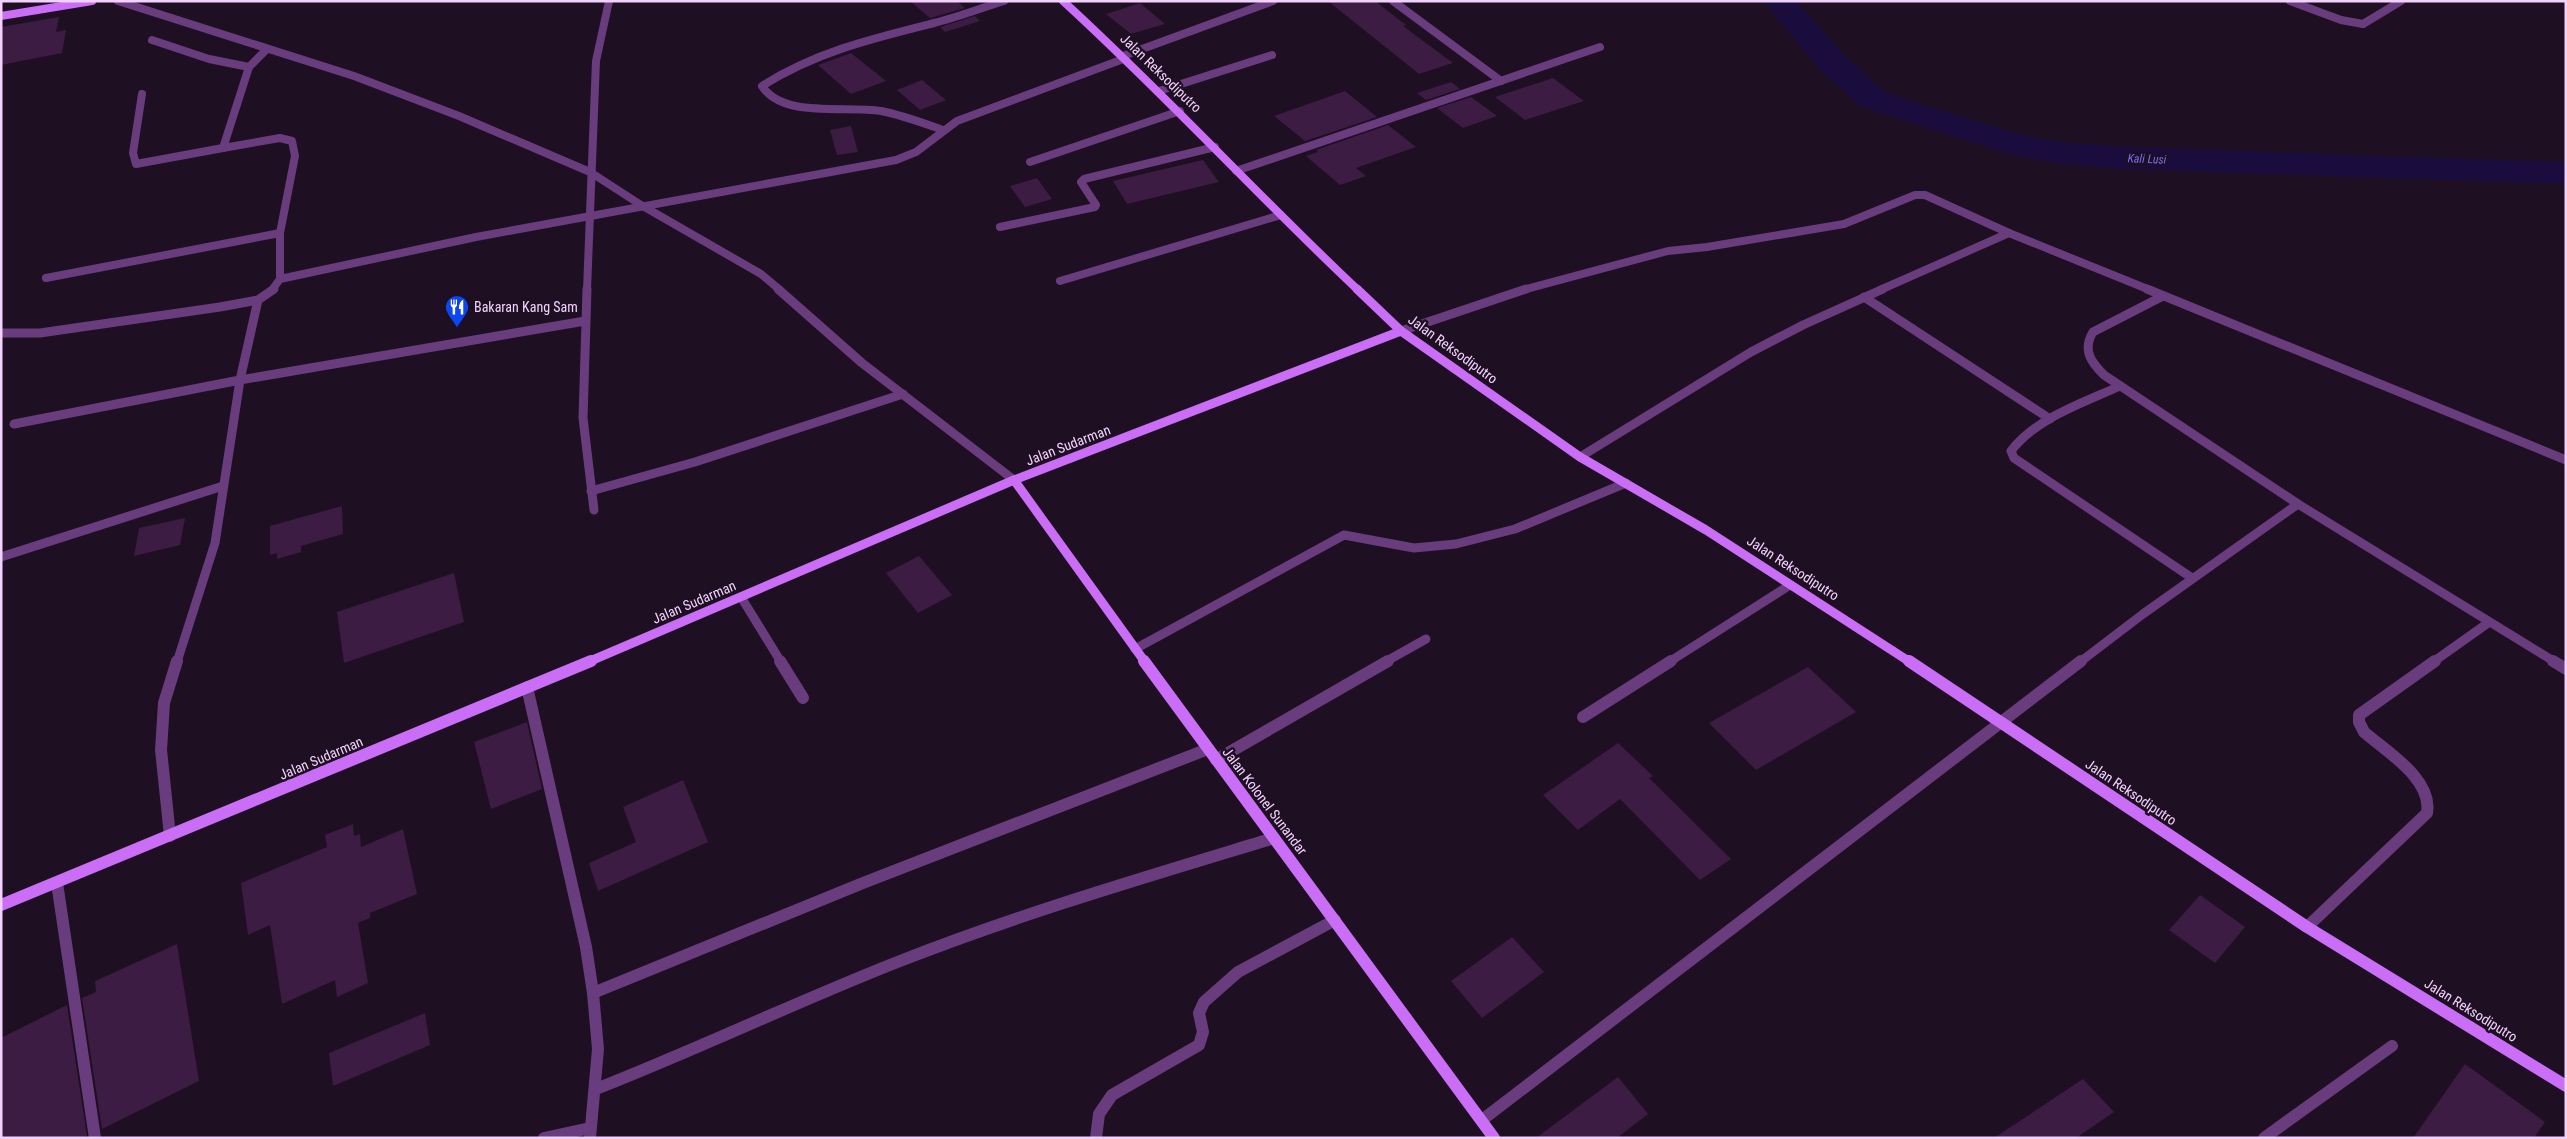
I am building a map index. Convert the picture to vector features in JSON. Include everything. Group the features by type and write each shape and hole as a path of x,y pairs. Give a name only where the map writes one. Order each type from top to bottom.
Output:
{"main road":[{"path":"1,16 92,1"},
{"name":"Jalan Reksodiputro","path":"1063,1 1180,111 1236,171 1307,242 1398,328 1580,457 1706,530 1999,722 2307,928 2566,1086"},
{"name":"Jalan Sudarman","path":"1,905 527,688 1014,480 1398,328"},
{"name":"Jalan Kolonel Sunandar","path":"1014,480 1135,649 1494,1138"}],"street":[{"path":"118,1 266,50 354,76 442,109 590,172 641,205 761,274 862,363 1014,480"},
{"path":"594,510 583,418 588,216 595,118 596,61 609,1"},
{"path":"943,130 879,111 790,105 770,99 762,86 779,75 850,44 937,22 1004,1"},
{"path":"280,279 436,245 641,205 896,160 916,152 943,130 975,113 1273,1"},
{"path":"1393,1 1501,80"},
{"path":"2290,1 2341,20 2363,24 2401,1"},
{"path":"152,40 209,59 249,68"},
{"path":"1236,171 1600,47"},
{"path":"223,148 249,68 266,50"},
{"path":"1159,91 1272,55"},
{"path":"1,333 40,333 258,300 273,290 280,279 280,233 295,156 292,141 280,138 136,164 133,153 142,94"},
{"path":"1030,162 1180,111"},
{"path":"1000,227 1095,207 1096,205 1081,182 1084,179 1215,147"},
{"path":"1398,328 1533,287 1668,250 1707,247 1844,224 1915,195 1932,197 2009,233 2566,460"},
{"path":"1060,281 1281,215"},
{"path":"46,278 280,233"},
{"path":"1580,457 1751,352 1802,325 2009,233"},
{"path":"2162,296 2093,332 2087,339 2086,352 2094,365 2120,386 2298,504 2488,623 2566,669"},
{"path":"1864,297 2050,419"},
{"path":"170,836 161,750 164,703 215,543 240,380 258,300"},
{"path":"14,424 240,380 585,321"},
{"path":"2120,386 2050,419 2015,442 2011,451 2014,458 2192,578"},
{"path":"591,491 695,462 903,394"},
{"path":"1135,649 1344,535 1414,548 1456,544 1515,529 1626,483"},
{"path":"1,557 223,486"},
{"path":"1482,1120 1999,722 2192,578 2298,504"},
{"path":"1583,717 1790,585"},
{"path":"741,597 803,698"},
{"path":"2307,928 2427,814 2430,803 2427,792 2421,782 2364,732 2359,722 2359,715 2488,623"},
{"path":"1216,760 1426,639"},
{"path":"527,688 586,947 593,993 598,1049 596,1089 590,1133 544,1138"},
{"path":"593,993 864,883 1208,749"},
{"path":"596,1089 665,1062 900,961 1097,892 1274,838"},
{"path":"58,883 95,1138"},
{"path":"1096,1138 1098,1115 1102,1104 1199,1045 1203,1032 1198,1013 1204,1002 1238,972 1335,920"},
{"path":"2264,1138 2392,1046"}],"building":[{"path":"910,1 957,1 965,8 930,18"},
{"path":"1328,1 1375,1 1406,25 1403,26 1453,63 1419,74"},
{"path":"1140,3 1165,24 1131,34 1106,14"},
{"path":"975,16 980,21 945,32 940,27"},
{"path":"59,17 56,32 66,30 62,53 1,65 1,27"},
{"path":"851,53 886,81 851,94 818,65"},
{"path":"1553,78 1584,101 1525,120 1495,97"},
{"path":"922,80 946,100 920,110 897,90"},
{"path":"1451,82 1460,89 1426,100 1417,93"},
{"path":"1345,91 1377,117 1305,141 1274,116"},
{"path":"1471,97 1497,116 1463,128 1437,108"},
{"path":"1388,125 1416,147 1356,168 1366,176 1340,185 1306,156 1318,152 1316,150"},
{"path":"851,126 858,152 837,155 830,130"},
{"path":"1203,160 1219,182 1127,204 1113,181"},
{"path":"1037,178 1052,199 1025,207 1010,186"},
{"path":"342,506 343,534 301,546 301,552 277,559 277,553 270,555 270,526"},
{"path":"185,518 180,545 134,556 139,528"},
{"path":"919,556 952,595 918,613 886,573"},
{"path":"454,573 464,622 344,663 337,612"},
{"path":"1808,667 1856,712 1756,770 1709,723"},
{"path":"527,722 542,789 491,809 474,742"},
{"path":"1618,743 1653,776 1649,778 1731,859 1700,880 1620,799 1578,830 1543,795"},
{"path":"683,780 708,842 598,891 589,863 636,842 623,807"},
{"path":"353,824 354,836 360,834 361,847 403,829 417,894 370,913 370,918 358,923 368,983 337,997 335,980 282,1004 270,925 248,935 241,883 327,847 325,835"},
{"path":"2200,895 2245,927 2215,963 2169,930"},
{"path":"1512,937 1544,972 1482,1018 1451,981"},
{"path":"177,944 199,1081 102,1129 82,998 96,992 95,981"},
{"path":"67,1005 87,1136 83,1138 1,1138 1,1038"},
{"path":"425,1013 430,1045 333,1086 329,1053"},
{"path":"2465,1064 2545,1122 2534,1138 2413,1138"},
{"path":"1618,1077 1648,1114 1617,1138 1536,1138"},
{"path":"2083,1079 2114,1112 2076,1138 1994,1138"}],"waterway":[{"name":"Kali Lusi","path":"1779,1 1833,64 1874,100 2013,144 2062,153 2122,158 2566,173"}],"place":[{"name":"Bakaran Kang Sam","path":"457,328"}]}
